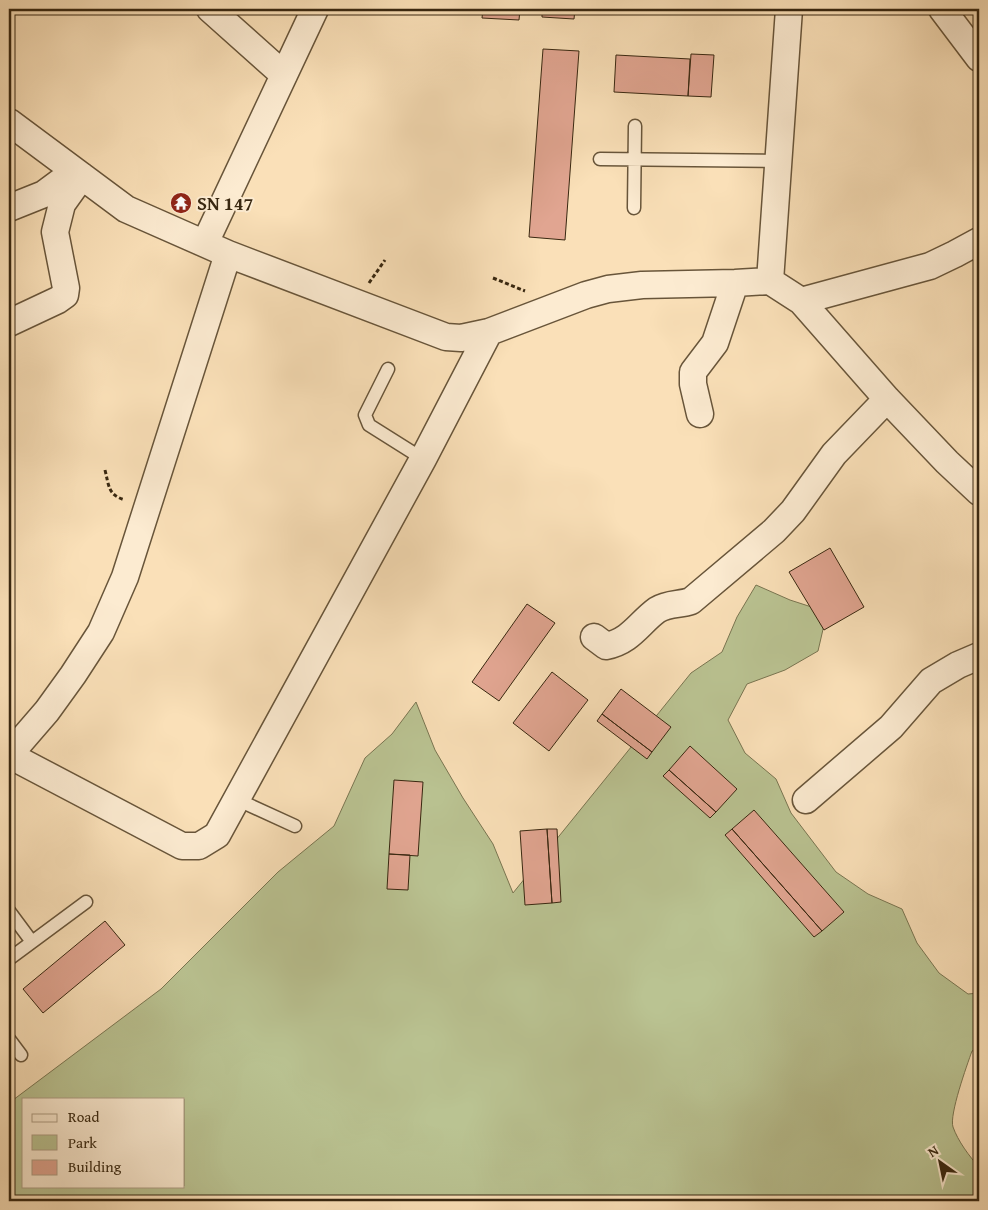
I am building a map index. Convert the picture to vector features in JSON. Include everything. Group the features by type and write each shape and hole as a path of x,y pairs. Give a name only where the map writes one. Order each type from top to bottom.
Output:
{"street":[{"path":"210,9 284,75"},
{"path":"205,243 315,9"},
{"path":"770,281 789,9"},
{"path":"942,9 979,58"},
{"path":"9,122 126,209 228,254 446,337 461,338 490,332 586,294 608,289 642,285 770,281 801,301 887,399 954,469 979,492"},
{"path":"9,208 44,194 78,174"},
{"path":"9,323 58,300 64,295 66,288 55,232 62,204 78,174"},
{"path":"801,301 930,266 979,241"},
{"path":"228,254 126,576 101,632 47,712 9,755 182,846 199,846 217,835 423,459 490,332"},
{"path":"700,414 693,384 693,372 715,343 735,283"},
{"path":"594,637 606,646 616,644 638,629 657,611 669,604 681,604 691,600 774,531 792,511 834,454 887,399"},
{"path":"806,800 891,727 931,681 958,665 979,656"}],"lane":[{"path":"634,208 635,126"},
{"path":"600,159 778,162"},
{"path":"388,369 365,415 369,425 423,459"},
{"path":"236,799 295,826"},
{"path":"9,959 86,902"},
{"path":"9,911 32,942"},
{"path":"9,1039 21,1056"}],"path":[{"path":"105,470 111,492 116,497 148,506"}],"green space":[{"path":"756,585 790,600 827,612 818,651 785,670 747,684 728,720 745,753 776,779 791,813 836,872 868,894 902,909 917,943 939,973 968,994 979,993 979,1048 972,1051 959,1090 952,1121 961,1143 979,1167 979,1201 9,1201 9,1103 161,989 278,872 334,826 365,758 392,734 416,702 435,750 493,844 513,893 691,673 722,652 737,617"}],"building":[{"path":"483,9 520,9 519,20 482,18"},
{"path":"542,9 575,9 574,19 542,17"},
{"path":"543,49 579,51 565,240 529,237"},
{"path":"691,54 714,55 711,97 688,96"},
{"path":"616,55 690,59 688,96 614,92"},
{"path":"830,548 864,607 824,630 789,572"},
{"path":"527,604 555,623 499,701 472,682"},
{"path":"552,672 588,700 549,751 513,723"},
{"path":"621,689 671,727 652,752 602,714"},
{"path":"602,714 652,752 647,759 597,721"},
{"path":"690,746 737,789 716,812 669,770"},
{"path":"669,770 716,812 710,818 663,776"},
{"path":"394,780 423,782 418,856 389,854"},
{"path":"754,810 844,912 822,931 732,829"},
{"path":"547,829 552,903 525,905 520,831"},
{"path":"547,829 557,829 561,902 552,903"},
{"path":"732,829 822,931 814,937 725,835"},
{"path":"389,854 410,855 408,890 387,889"},
{"path":"105,921 125,945 43,1013 23,989"}],"place":[{"name":"SN 147","path":"181,203"}]}
